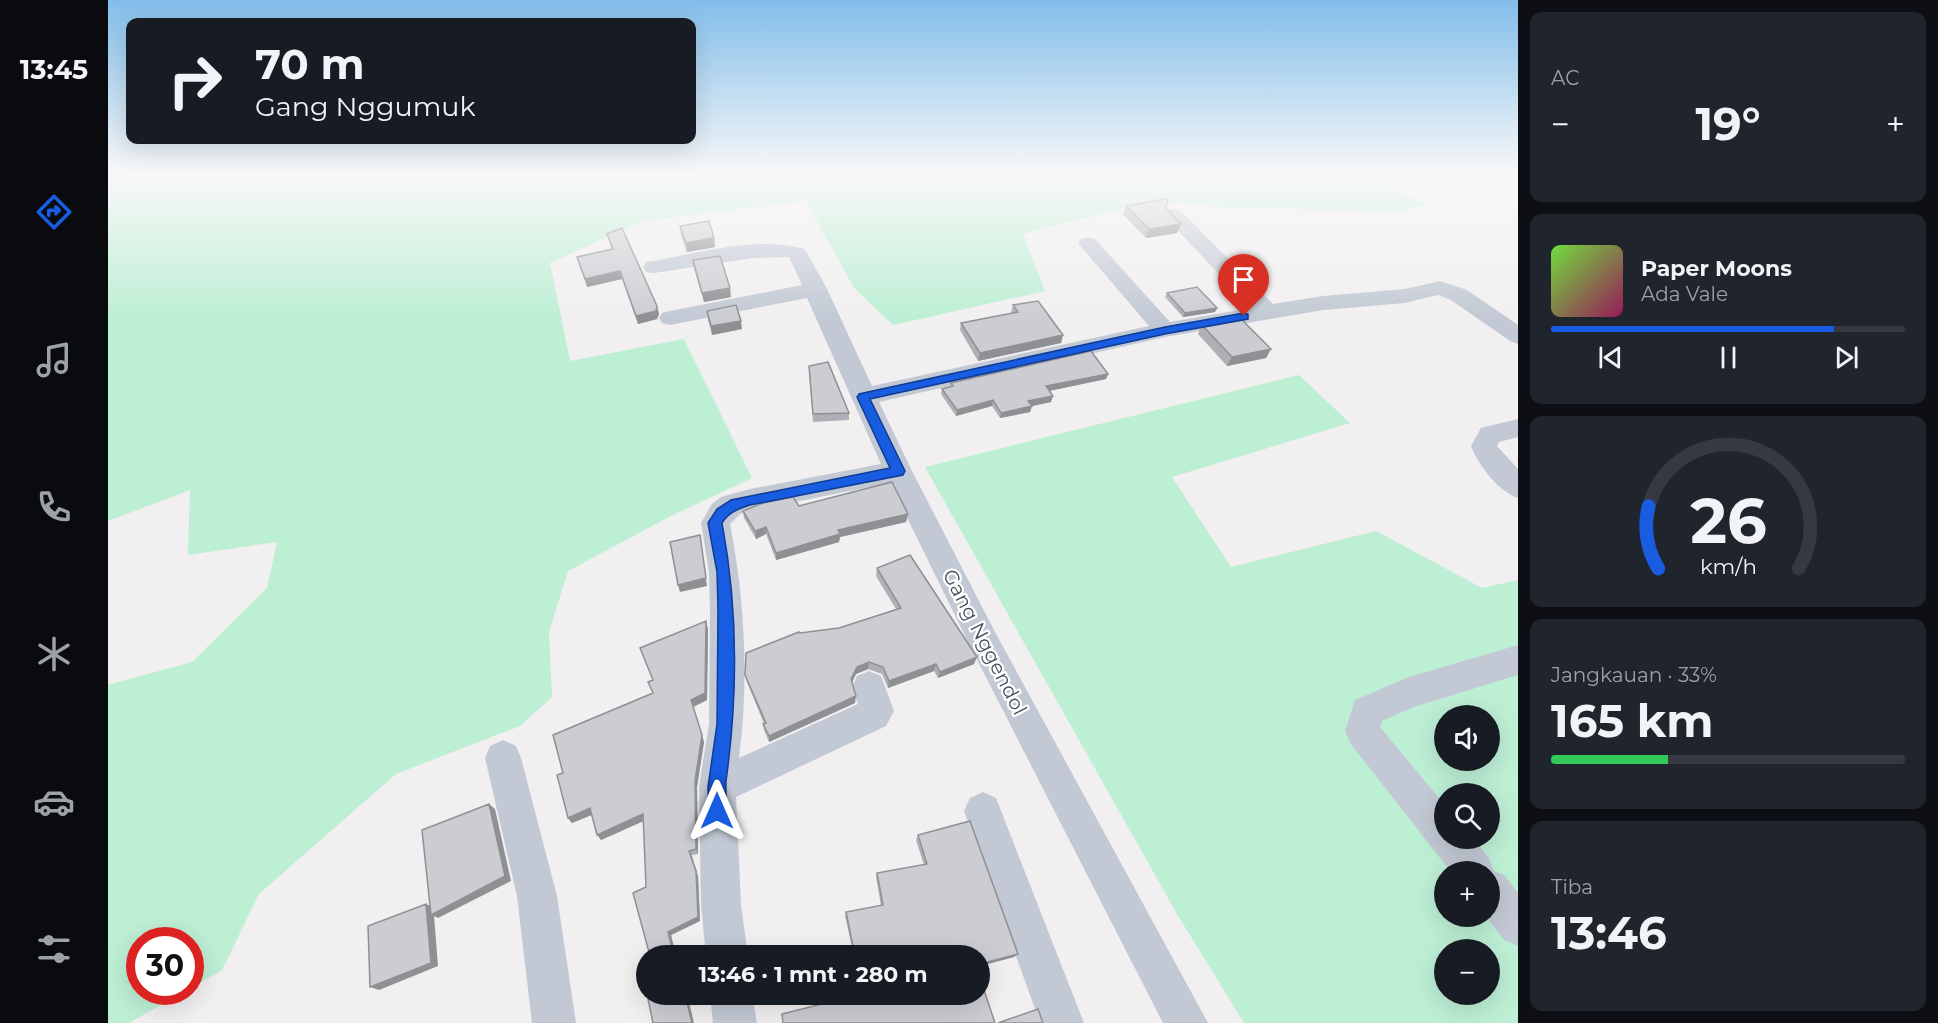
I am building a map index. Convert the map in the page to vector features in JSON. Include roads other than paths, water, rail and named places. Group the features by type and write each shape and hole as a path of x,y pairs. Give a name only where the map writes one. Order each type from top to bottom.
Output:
{"street":[{"path":"1181,223 1267,312"},
{"path":"1088,243 1165,330"},
{"name":"Gang Nggendol","path":"654,267 761,251 789,249 798,253 898,471 990,653 1186,1023"},
{"path":"863,397 1165,330 1323,303 1423,293 1440,288 1453,291 1518,336"},
{"path":"670,318 816,289"},
{"path":"1518,429 1490,435 1484,446 1487,453 1518,487"},
{"path":"726,945 721,905 717,787 726,724 726,610 724,572 715,523 722,512 731,505 898,471"},
{"path":"1434,820 1362,730 1367,711 1408,693 1518,660"},
{"path":"717,787 874,714 877,707 869,687"},
{"path":"503,758 537,896 554,1023"},
{"path":"983,811 1062,1023"},
{"path":"1457,849 1467,861"},
{"path":"733,1005 735,1023"}]}
